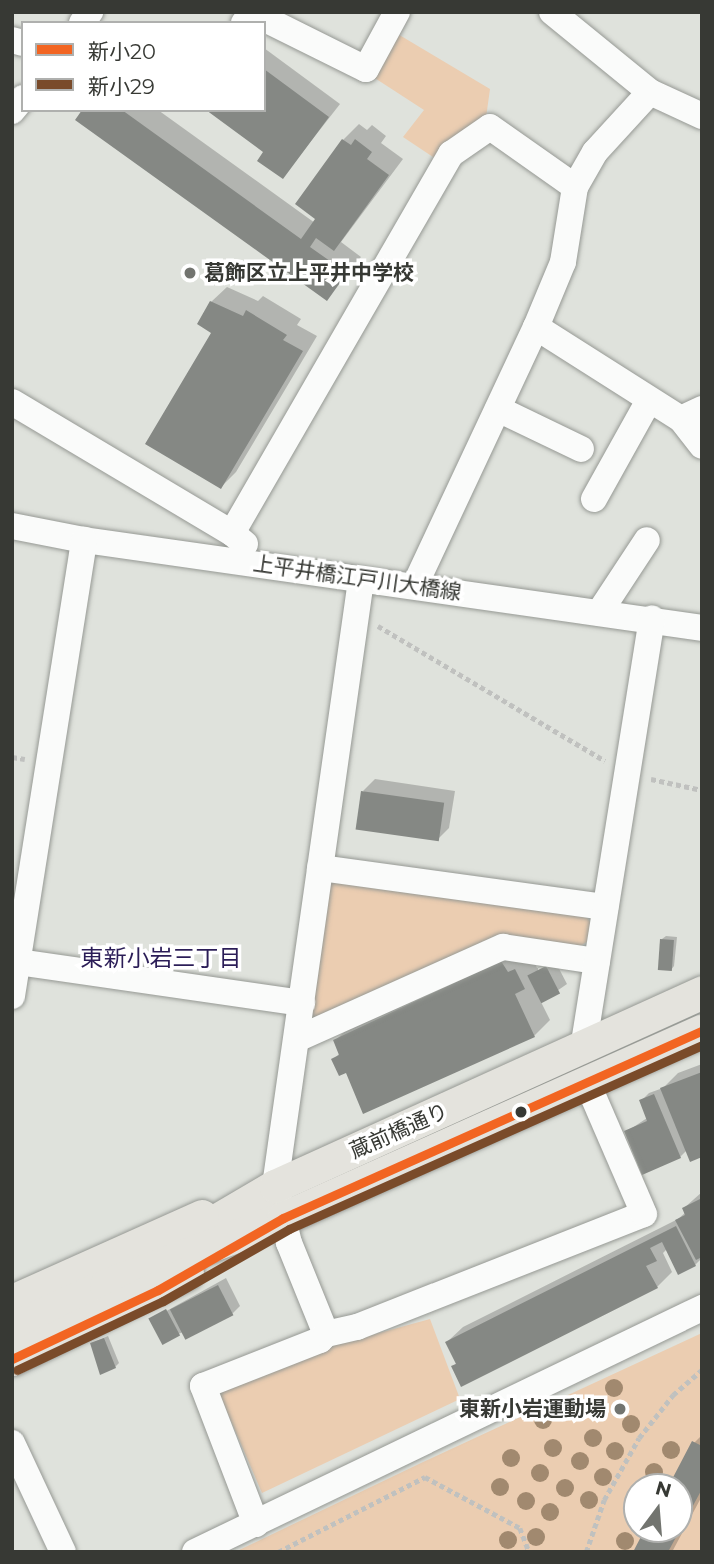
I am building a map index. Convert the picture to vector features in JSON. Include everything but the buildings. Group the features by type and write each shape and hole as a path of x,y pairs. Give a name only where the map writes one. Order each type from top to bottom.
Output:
{"main road":[{"name":"蔵前橋通り","path":"106,1285 275,1186 583,1049 702,992"},
{"name":"蔵前橋通り","path":"12,1328 106,1285 283,1218 702,1031"},
{"path":"12,1301 135,1244 275,1186"},
{"path":"12,1359 158,1290 283,1218"}],"street":[{"path":"246,21 253,13 366,69 397,12"},
{"path":"552,12 650,92 702,116"},
{"path":"415,585 536,327 563,262 575,187 595,152 650,92"},
{"path":"232,533 451,155 490,127 575,187"},
{"path":"536,327 649,400 691,414 702,446"},
{"path":"594,499 649,400"},
{"path":"12,402 232,533 267,564"},
{"path":"498,409 581,449"},
{"name":"上平井橋江戸川大橋線","path":"12,526 84,540 267,564 361,580 415,585 702,628"},
{"path":"12,996 84,540"},
{"path":"599,613 647,540"},
{"path":"326,1334 289,1243 275,1186 361,580"},
{"path":"583,1049 652,619"},
{"path":"320,868 605,907"},
{"path":"297,1039 503,947 597,961"},
{"path":"18,962 302,1003"},
{"path":"256,1524 202,1386 320,1340 326,1334 358,1327 644,1214 587,1082"},
{"path":"195,1552 702,1308"},
{"path":"12,1443 63,1552"}],"path":[{"path":"357,613 627,774 702,790"},
{"path":"586,1552 604,1500 639,1438 673,1395 702,1370"},
{"path":"278,1552 425,1477 520,1528 529,1552"}],"shaded area":[{"path":"391,30 490,89 485,125 442,163 403,137 424,110 367,73"},
{"path":"322,871 583,913 593,925 590,940 577,948 508,936 305,1045"},
{"path":"430,1319 460,1399 262,1493 218,1391 317,1350"},
{"name":"東新小岩運動場","path":"702,1333 702,1552 235,1552 421,1463"}],"transit line":[{"name":"新小20","path":"12,1359 158,1290 283,1218 702,1031"},
{"name":"新小29","path":"17,1370 163,1301 289,1229 702,1045"}],"place":[{"name":"葛飾区立上平井中学校","path":"190,273"},
{"name":"東新小岩運動場","path":"620,1409"}],"district":[{"name":"東新小岩三丁目","path":"161,958"}]}
